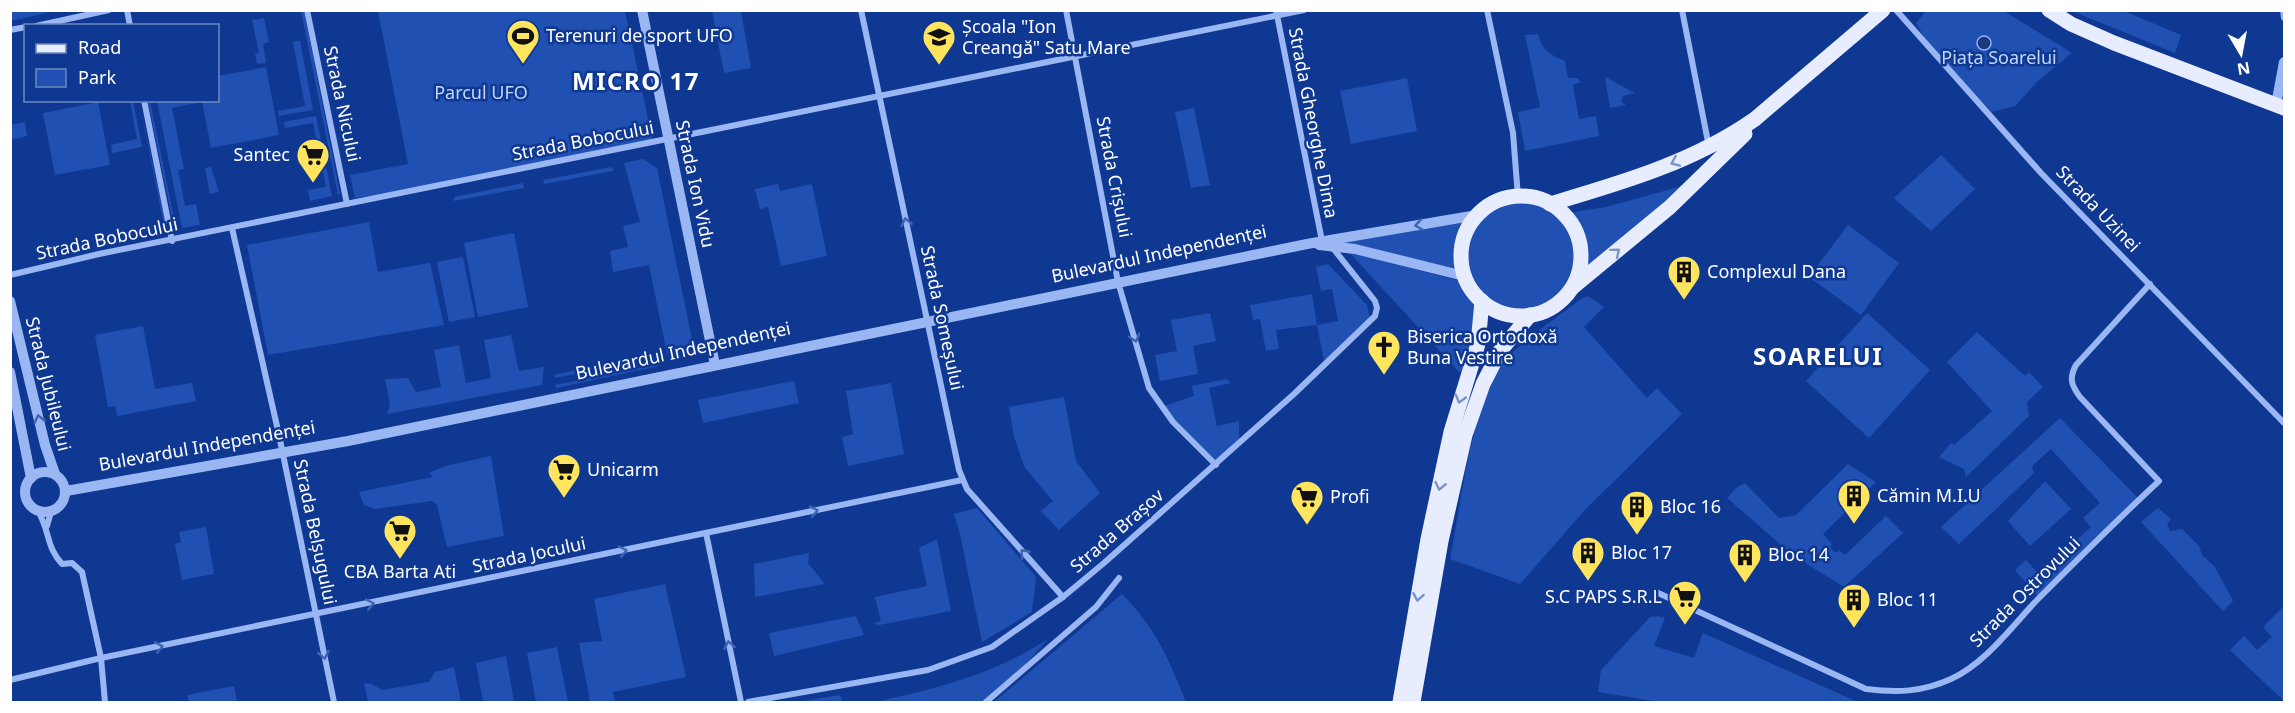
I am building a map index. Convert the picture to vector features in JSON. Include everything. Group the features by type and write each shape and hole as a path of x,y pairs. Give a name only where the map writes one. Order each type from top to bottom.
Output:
{"main road":[{"name":"Bulevardul Independenței","path":"1477,215 1492,204 1518,197 1550,204 1611,186 1709,147 1755,119 1883,10"},
{"path":"2049,11 2071,24 2114,43 2280,106"},
{"path":"1477,215 1467,231 1461,249 1464,276 1482,302 1504,314 1530,315 1553,306 1670,207 1795,86"},
{"path":"1550,204 1572,226 1580,246 1579,268 1571,289"},
{"path":"1413,702 1451,432 1478,344 1482,302"},
{"path":"1400,702 1435,540 1465,435 1483,384 1505,344 1530,315"}],"street":[{"path":"45,24 109,10"},
{"name":"Strada Nicului","path":"307,10 347,204"},
{"name":"Strada Ion Vidu","path":"642,10 715,365"},
{"name":"Strada Someșului","path":"861,10 962,480 977,501 1063,597"},
{"name":"Strada Crișului","path":"1066,10 1118,282 1152,394 1173,422 1216,465"},
{"name":"Strada Bobocului","path":"10,275 99,254 172,241 1276,13 1304,10"},
{"path":"1487,10 1513,133 1518,197"},
{"path":"1682,10 1709,147"},
{"name":"Strada Uzinei","path":"1896,10 2041,172 2284,423"},
{"path":"2283,10 2284,18"},
{"name":"Strada Gheorghe Dima","path":"1276,13 1327,244"},
{"path":"2280,106 2284,62"},
{"path":"144,102 172,241"},
{"name":"Bulevardul Independenței","path":"1327,244 1477,215"},
{"name":"Strada Belșugului","path":"232,228 283,453 334,702"},
{"name":"Bulevardul Independenței","path":"66,491 283,453 1307,244 1327,244 1355,249 1464,276"},
{"name":"Strada Brașov","path":"748,702 928,670 963,659 992,647 1063,597 1216,465 1375,316 1377,308 1375,301 1327,244"},
{"name":"Strada Ostrovului","path":"1656,592 1866,689 1897,693 1922,690 1952,678 1983,657 2126,511 2159,481 2080,397 2073,387 2071,378 2076,365 2150,284"},
{"name":"Strada Jubileului","path":"10,301 45,445 56,474"},
{"name":"Strada Jubileului","path":"10,372 31,478"},
{"path":"47,526 51,512 62,504 66,491 56,474 42,472 27,483 25,497 28,503 38,511 47,526 51,552 62,564 72,563 82,572 101,658 105,702"},
{"name":"Strada Jocului","path":"10,680 101,658 962,480"},
{"path":"38,511 51,512"},
{"path":"706,533 741,702"},
{"path":"986,702 1096,607 1119,578"}],"green space":[{"path":"11,10 55,10 55,11 11,21"},
{"path":"301,11 304,11 340,194 338,195"},
{"name":"Parcul UFO","path":"378,11 625,11 653,142 413,190 355,198 350,175 408,164"},
{"path":"712,11 741,11 751,68 724,73"},
{"name":"Piața Soarelui","path":"1926,11 2004,11 2072,53 2037,82 2015,106 1992,112 1933,53 1916,23"},
{"path":"2072,11 2124,11 2181,35 2175,53"},
{"path":"264,18 269,42 263,44 266,63 257,64 255,54 259,53 252,20"},
{"path":"1538,34 1547,51 1565,61 1568,78 1577,78 1581,82 1573,85 1579,119 1596,116 1599,136 1525,151 1518,112 1540,107 1525,35"},
{"path":"300,41 313,110 279,116 278,111 305,106 293,42"},
{"path":"266,67 279,135 211,148 202,102 219,102 219,76"},
{"path":"1605,77 1635,93 1623,96 1621,102 1626,105 1610,108"},
{"path":"1407,78 1417,131 1351,144 1340,91"},
{"path":"98,102 110,165 55,175 43,113"},
{"path":"130,102 133,102 142,147 112,153 111,145 137,139"},
{"path":"139,102 167,230 165,230"},
{"path":"148,102 150,102 176,228 174,228"},
{"path":"157,102 197,103 172,108 184,169 178,170 185,206 196,204 200,225 182,228"},
{"path":"1194,108 1210,185 1191,188 1175,112"},
{"path":"316,116 332,196 310,201 308,190 326,187 313,123 285,128 284,122"},
{"path":"25,122 27,136 11,140 11,125"},
{"path":"1941,155 1975,189 1931,231 1894,198"},
{"path":"643,159 657,168 694,349 667,354 649,265 613,272 610,251 628,247 623,226 640,222 624,163"},
{"path":"211,167 219,192 210,194 205,168"},
{"path":"612,167 613,171 544,184 543,180"},
{"path":"523,183 524,188 454,201 454,197"},
{"path":"778,184 780,191 812,184 827,256 781,266 768,207 760,209 755,189"},
{"path":"1686,185 1581,273 1584,257 1582,242 1567,213 1606,207"},
{"path":"1521,196 1544,201 1563,214 1576,233 1581,256 1576,279 1563,298 1544,311 1521,316 1498,311 1479,298 1466,279 1461,256 1466,233 1479,214 1498,201"},
{"path":"1471,219 1459,238 1457,251 1461,273 1329,244"},
{"path":"369,222 378,272 430,263 444,325 268,355 247,245"},
{"path":"1848,225 1899,263 1861,315 1809,277"},
{"path":"514,233 528,307 478,317 464,243"},
{"path":"1349,252 1464,282 1475,303 1473,345 1460,373"},
{"path":"463,257 475,317 449,322 437,262"},
{"path":"1328,264 1367,305 1370,318 1324,361 1317,325 1338,321 1332,289 1321,291 1316,267"},
{"path":"1312,294 1317,325 1276,330 1279,349 1266,351 1260,319 1253,320 1250,305"},
{"path":"1588,296 1604,307 1584,327 1647,398 1657,388 1682,414 1585,510 1520,584 1450,559 1469,455 1484,403 1494,380 1512,353 1581,299"},
{"path":"1210,313 1216,341 1193,346 1198,374 1160,381 1155,355 1177,351 1171,320"},
{"path":"1867,313 1930,370 1869,438 1806,381"},
{"path":"143,326 155,389 192,383 196,401 117,416 115,406 108,407 95,335"},
{"path":"1977,332 2025,376 2029,372 2043,387 2027,402 2029,416 1966,477 1964,469 1939,457 1951,443 1954,445 1992,411 1947,362"},
{"path":"511,335 519,371 544,367 542,385 387,414 390,405 385,379 408,378 416,392 441,387 434,350 459,345 466,383 491,378 484,340"},
{"path":"651,355 652,358 555,378 554,375"},
{"path":"659,364 659,366 556,388 555,385"},
{"path":"1226,379 1231,383 1209,388 1217,426 1239,421 1239,444 1216,465 1161,407 1194,396 1192,386"},
{"path":"794,381 799,403 703,423 698,400"},
{"path":"891,383 904,454 848,466 842,437 853,434 846,391"},
{"path":"1064,397 1076,461 1100,493 1059,530 1041,511 1053,501 1025,468 1014,437 1009,407"},
{"path":"2060,418 2139,499 2039,598 2015,570 2026,560 2039,574 2091,527 2083,518 2100,503 2051,449 2032,466 2034,473 1959,544 1941,527"},
{"path":"491,456 504,536 447,547 437,505 432,501 375,509 364,505 359,492 433,477 429,473 445,466"},
{"path":"1848,464 1876,482 1823,534 1832,544 1830,547 1835,553 1839,550 1845,555 1886,516 1903,533 1844,587 1794,556 1727,498 1736,488 1745,483 1779,518 1796,515"},
{"path":"2045,481 2071,509 2030,546 2008,521"},
{"path":"977,508 1036,577 1032,612 982,642 954,514"},
{"path":"2158,508 2171,519 2167,525 2170,531 2182,529 2199,546 2202,555 2215,567 2233,601 2223,611 2141,522"},
{"path":"206,527 214,574 182,580 175,544 181,542 179,532"},
{"path":"937,539 951,611 879,625 874,623 881,621 875,597 927,586 919,548"},
{"path":"809,553 808,563 825,584 755,597 754,564"},
{"path":"665,584 686,677 613,692 615,702 590,702 579,643 602,641 594,599"},
{"path":"1122,594 1153,632 1186,702 994,702"},
{"path":"2284,606 2284,701 2230,650 2244,636 2257,650 2272,637 2263,627"},
{"path":"856,616 864,635 774,656 769,633"},
{"path":"1650,617 1665,618 1654,646 1694,658 1703,633 1858,702 1660,702 1598,692 1601,670"},
{"path":"1048,639 1019,672 986,702 875,702 965,679 1006,662"},
{"path":"557,647 568,702 536,702 527,653"},
{"path":"506,656 514,702 483,702 476,663"},
{"path":"454,667 461,702 368,702 364,684 370,683 382,690 429,682 435,672"},
{"path":"234,686 237,702 189,702 187,695"},
{"path":"840,695 842,702 802,702 802,701"}],"shaded area":[{"path":"1981,36 1987,36 1991,43 1987,50 1981,50 1977,46 1977,40"}],"place":[{"name":"Terenuri de sport UFO","path":"523,65"},
{"name":"Școala \"Ion Creangă\" Satu Mare","path":"939,66"},
{"name":"Santec","path":"313,184"},
{"name":"Complexul Dana","path":"1684,301"},
{"name":"Biserica Ortodoxă Buna Vestire","path":"1384,376"},
{"name":"Unicarm","path":"564,499"},
{"name":"Cămin M.I.U","path":"1854,525"},
{"name":"Profi","path":"1307,526"},
{"name":"Bloc 16","path":"1637,536"},
{"name":"CBA Barta Ati","path":"400,560"},
{"name":"Bloc 17","path":"1588,582"},
{"name":"Bloc 14","path":"1745,584"},
{"name":"S.C PAPS S.R.L","path":"1685,626"},
{"name":"Bloc 11","path":"1854,629"}],"district":[{"name":"MICRO 17","path":"636,82"},
{"name":"SOARELUI","path":"1818,357"}]}
